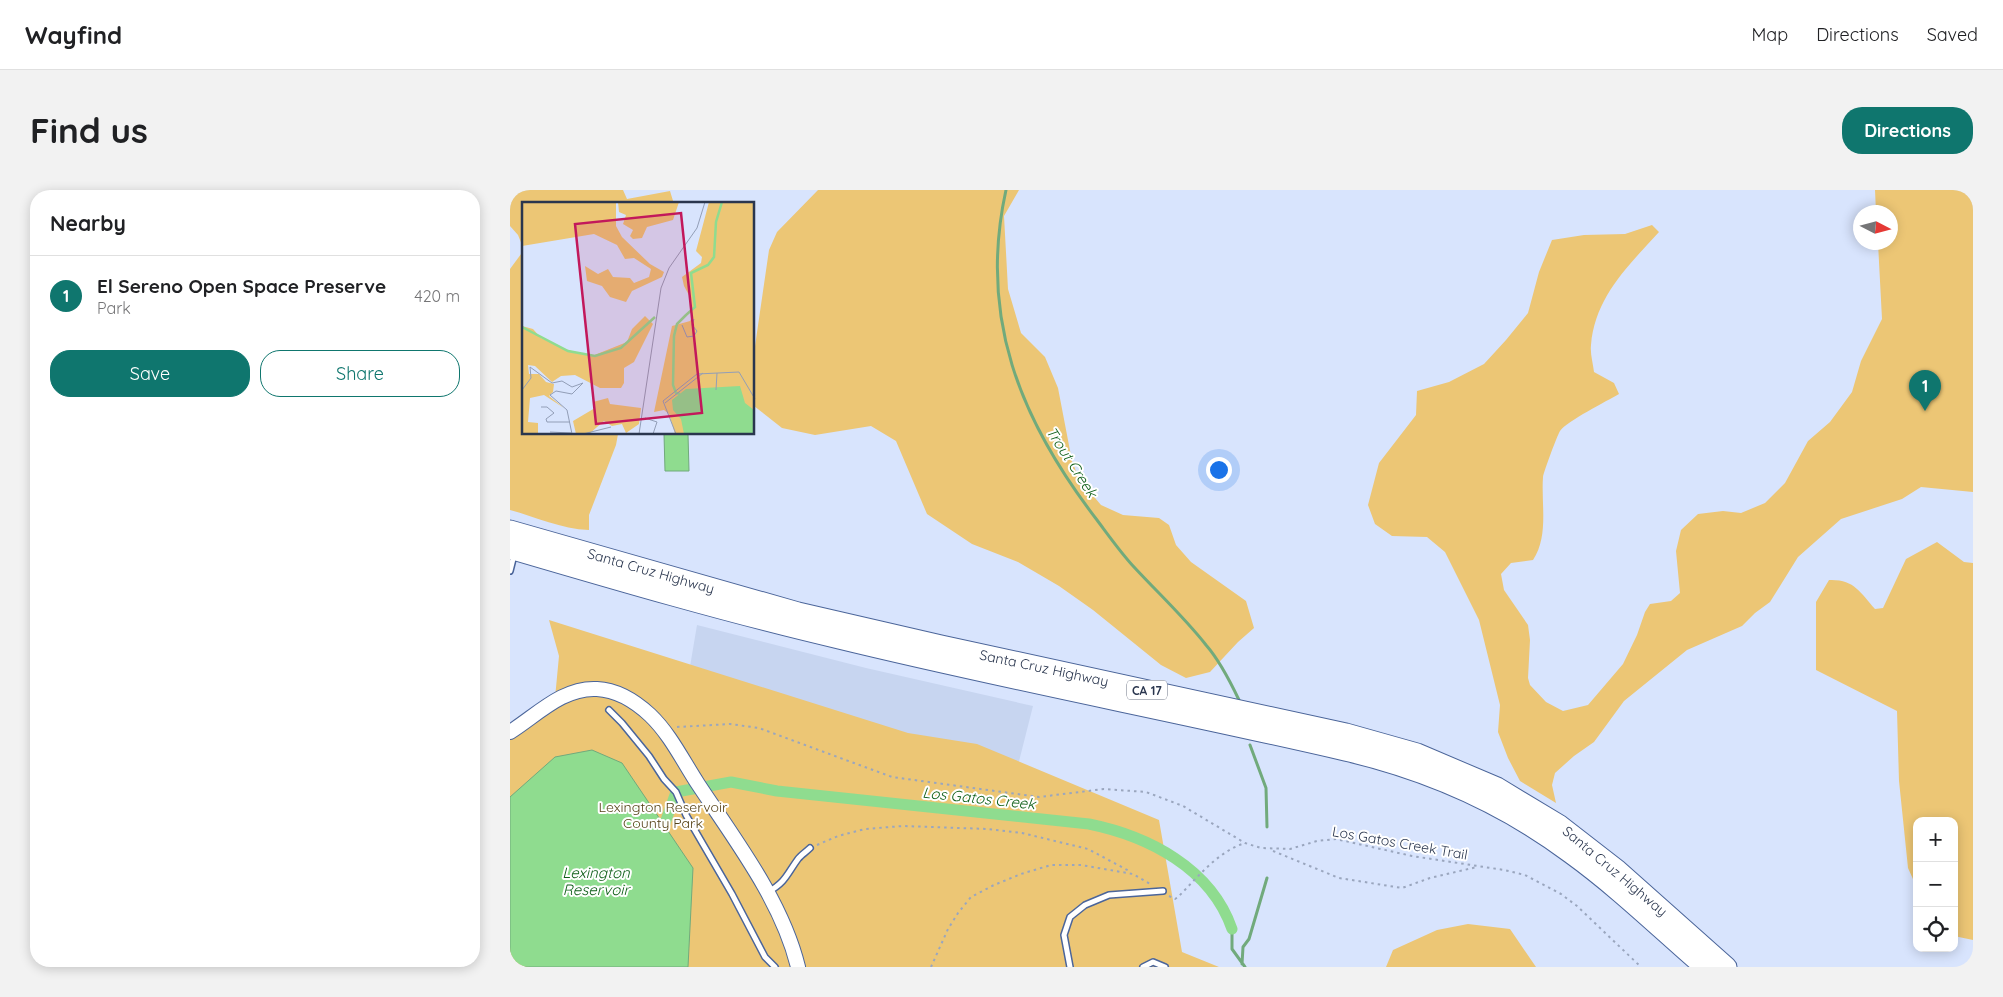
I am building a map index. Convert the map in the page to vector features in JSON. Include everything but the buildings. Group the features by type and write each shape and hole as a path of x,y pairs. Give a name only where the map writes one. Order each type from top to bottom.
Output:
{"highway":[{"name":"Santa Cruz Highway","path":"510,530 694,584 808,614 932,643 1346,733 1417,753 1497,787 1560,825 1618,870 1726,967"},
{"name":"Santa Cruz Highway","path":"513,550 655,592 796,629 1337,749 1417,771 1485,800 1549,838 1603,879 1704,967"}],"street":[{"path":"510,732 561,697 578,691 596,689 613,692 630,700 669,729 766,893 788,937 798,967"}],"lane":[{"path":"510,571 513,550"},
{"path":"609,710 649,756 664,779 676,792 686,815 732,894 765,957 775,967"},
{"path":"766,893 779,886 792,871 798,859 810,848"},
{"path":"1070,967 1064,935 1070,917 1085,906 1109,895 1163,891"},
{"path":"1143,967 1153,962 1165,967"}],"path":[{"name":"Los Gatos Creek Trail","path":"669,729 730,724 760,728 892,777 1039,797 1104,789 1146,792 1183,806 1253,847 1271,850 1290,849 1317,841 1336,839 1412,856 1524,875 1561,894 1594,921 1641,967"},
{"path":"810,848 838,836 865,829 903,826 988,829 1022,833 1088,849 1175,899 1216,858 1234,847 1245,843"},
{"path":"1271,850 1339,878 1402,888 1430,878 1480,867"},
{"path":"931,967 948,929 958,913 971,897 994,885 1051,865 1081,865 1133,874"}],"shaded area":[{"path":"697,625 866,668 1033,706 1010,797 679,732"}],"green space":[{"path":"510,190 623,190 627,199 670,191 673,202 522,202 522,245 518,235 510,226"},
{"path":"818,190 1019,190 1004,216 1008,289 1021,333 1045,357 1058,388 1072,461 1079,479 1101,505 1123,515 1159,518 1169,525 1176,545 1191,562 1246,601 1254,628 1210,672 1186,678 1161,665 1093,610 1059,586 1018,562 972,544 927,514 896,441 871,426 815,435 782,428 755,407 755,346 769,250 777,232"},
{"path":"1875,190 1973,190 1973,492 1921,487 1902,499 1841,519 1798,557 1770,602 1742,626 1687,650 1624,701 1594,742 1555,773 1552,785 1556,803 1520,781 1508,758 1498,732 1500,705 1479,620 1445,552 1427,537 1392,536 1375,524 1368,505 1379,463 1416,415 1417,391 1449,382 1484,364 1506,340 1528,313 1539,272 1552,240 1584,235 1625,234 1652,225 1659,232 1615,283 1599,312 1594,328 1591,355 1594,372 1614,383 1619,394 1579,417 1560,431 1543,477 1543,530 1538,551 1533,560 1511,563 1501,574 1504,590 1528,625 1530,640 1528,678 1530,685 1546,702 1563,711 1588,705 1623,664 1650,604 1671,601 1680,593 1676,551 1681,530 1698,514 1723,511 1741,513 1765,503 1785,483 1808,441 1830,422 1852,392 1861,361 1882,319 1878,250 1898,250 1898,205 1876,205"},
{"path":"522,253 522,435 618,435 616,445 589,515 589,530 559,525 510,510 510,269"},
{"path":"1937,542 1964,562 1973,563 1973,940 1958,937 1958,817 1913,817 1913,879 1908,868 1899,781 1897,711 1816,670 1816,602 1829,580 1838,580 1851,584 1875,609 1883,608 1906,559"},
{"name":"Lexington Reservoir County Park","path":"549,620 908,733 977,744 1159,820 1182,952 1219,967 510,967 510,731 555,698 559,656"},
{"path":"1468,924 1510,929 1536,967 1386,967 1393,950 1437,930"}],"water":[{"path":"664,435 688,435 689,471 665,471"},
{"name":"Lexington Reservoir","path":"592,750 622,763 693,868 688,967 510,967 510,797 555,757"}],"waterway":[{"name":"Trout Creek","path":"1006,190 999,237 998,281 1002,324 1012,365 1027,405 1046,444 1097,520 1124,556 1211,651 1239,700"},
{"name":"Trout Creek","path":"1250,745 1266,788 1267,827"},
{"name":"Los Gatos Creek","path":"664,826 676,792 731,782 777,791 1089,824 1133,837 1155,846 1175,858 1193,872 1209,889 1222,907 1232,929"},
{"name":"Trout Creek","path":"1242,964 1243,947 1249,939 1267,878"},
{"name":"Los Gatos Creek","path":"1232,929 1232,949 1245,967"}],"place":[{"name":"El Sereno Open Space Preserve","path":"1925,411"}]}
